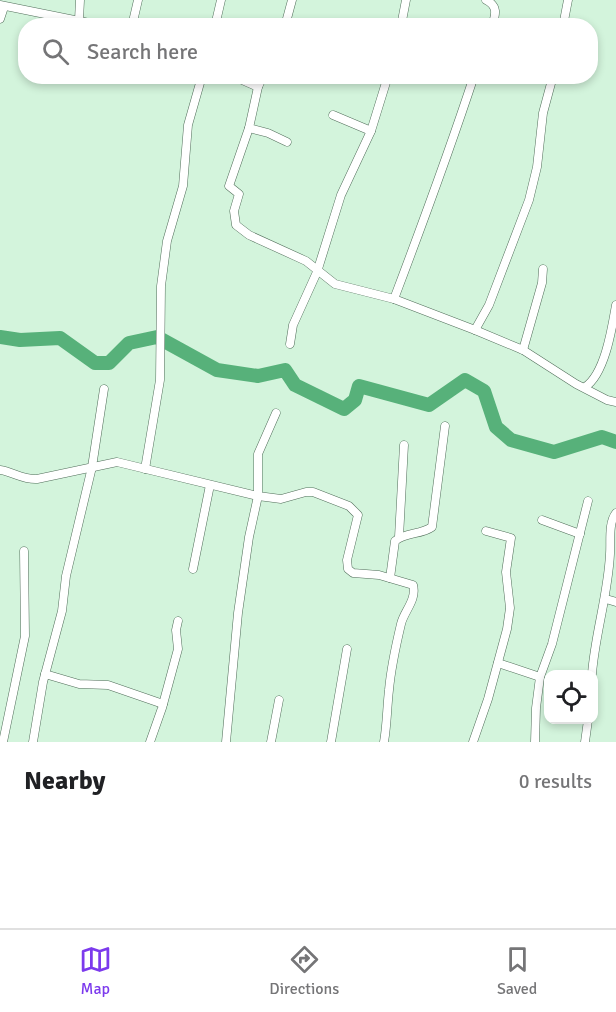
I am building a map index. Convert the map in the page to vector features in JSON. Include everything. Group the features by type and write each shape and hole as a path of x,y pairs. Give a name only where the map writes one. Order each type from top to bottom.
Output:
{"street":[{"path":"79,18 80,0"},
{"path":"134,18 138,0"},
{"path":"217,18 221,0"},
{"path":"287,18 291,0"},
{"path":"403,18 406,0"},
{"path":"486,0 494,5 495,18"},
{"path":"565,18 568,0"},
{"path":"0,19 2,6 64,18"},
{"path":"146,469 160,380 160,286 167,241 183,186 188,125 200,84"},
{"path":"251,84 258,87"},
{"path":"259,84 249,128 229,186 239,194 234,211 236,225 249,235 306,261 335,284 394,299 523,350 576,384 616,402"},
{"path":"290,344 293,325 317,272 341,195 371,131 386,84"},
{"path":"394,299 420,235 427,206 442,173 471,84"},
{"path":"475,330 489,305 530,200 543,113 551,84"},
{"path":"333,115 371,131"},
{"path":"249,128 268,133 287,142"},
{"path":"523,350 542,283 543,269"},
{"path":"585,387 595,376 608,345 616,305"},
{"path":"33,742 45,674 62,611 66,576 92,466 104,389"},
{"path":"226,742 238,613 249,537 258,496 258,454 276,413"},
{"path":"390,578 395,541 399,537 426,531 432,527 445,426"},
{"path":"399,537 404,444"},
{"path":"0,470 14,472 28,480 117,462 258,496 281,500 313,492 350,506 358,515 347,560 348,569 353,573 390,578 413,585 414,588 410,608 402,618 400,627 389,687 384,742"},
{"path":"193,569 210,485"},
{"path":"535,742 540,677 552,644 588,501"},
{"path":"592,670 594,651 606,599 612,523 616,513"},
{"path":"542,520 580,534"},
{"path":"473,742 498,663 510,608 506,572 511,538 486,531"},
{"path":"3,742 25,636 24,551"},
{"path":"606,599 616,602"},
{"path":"150,742 178,649 176,630 178,621"},
{"path":"330,742 347,649"},
{"path":"498,663 540,677"},
{"path":"45,674 79,684 108,686 163,704"},
{"path":"271,742 279,700"},
{"path":"585,742 587,724"}],"waterway":[{"path":"0,337 20,340 60,338 95,363 109,363 129,343 157,337 217,370 258,376 285,370 295,385 344,409 355,400 359,386 429,405 465,380 484,391 496,427 511,440 554,452 602,437 616,442"}]}
